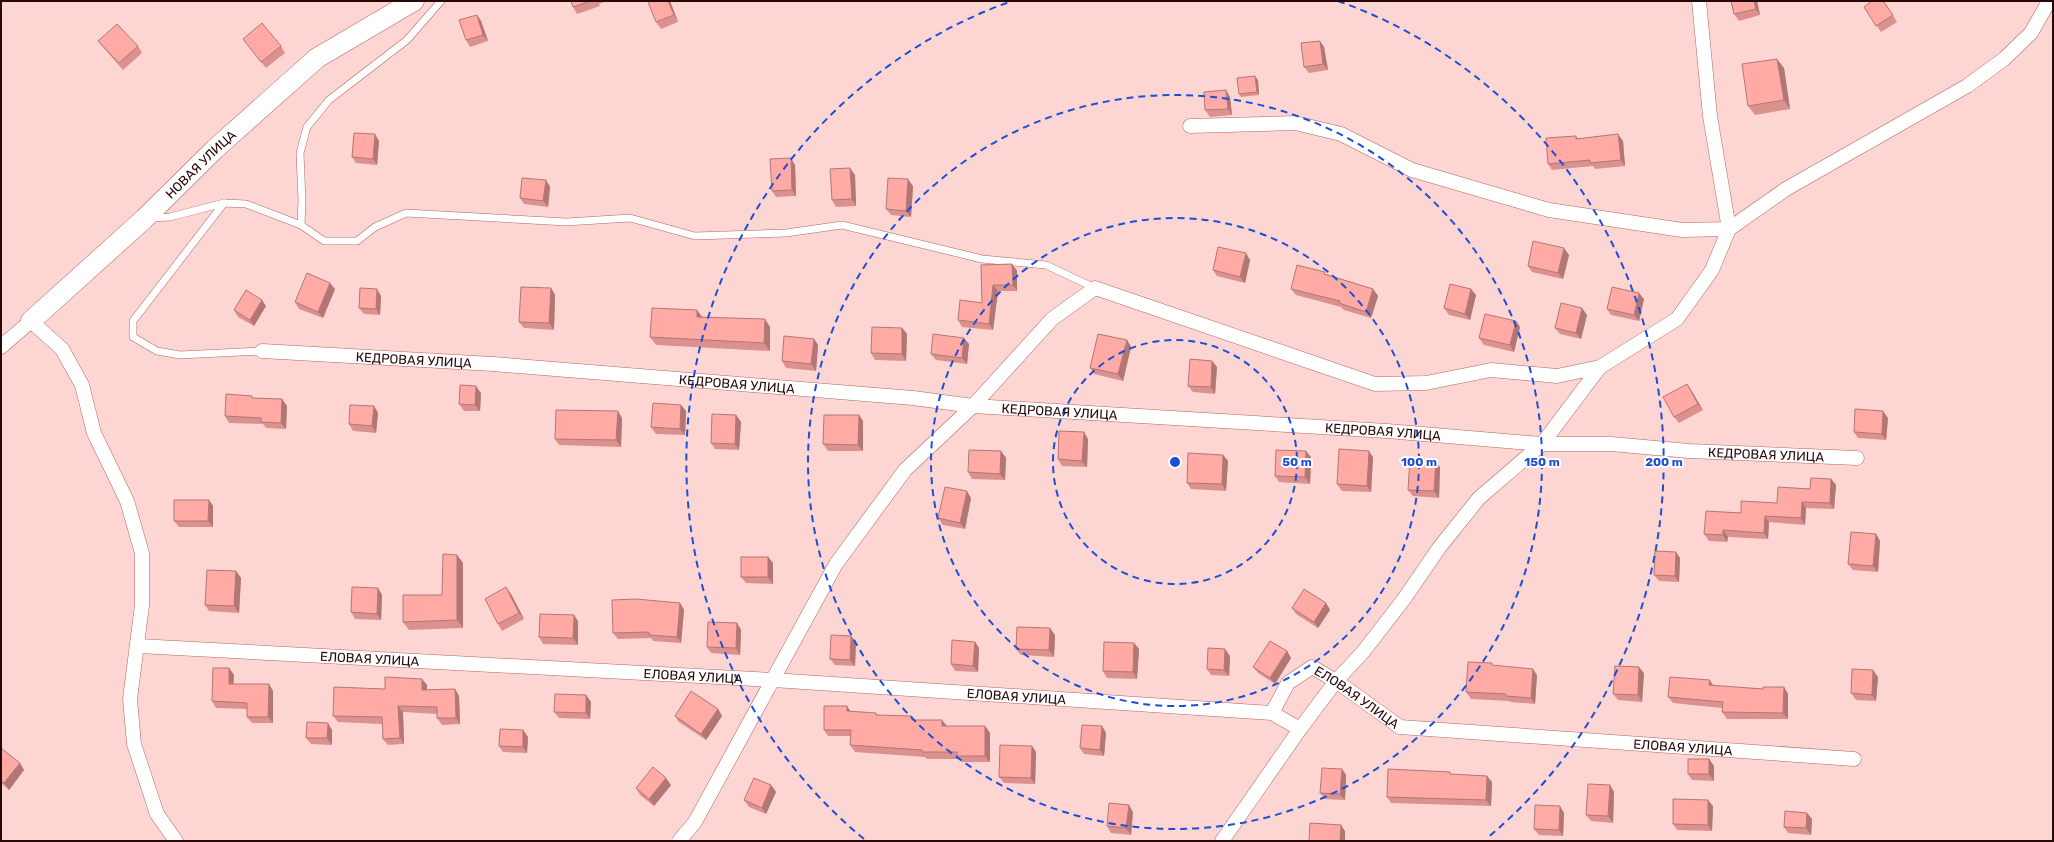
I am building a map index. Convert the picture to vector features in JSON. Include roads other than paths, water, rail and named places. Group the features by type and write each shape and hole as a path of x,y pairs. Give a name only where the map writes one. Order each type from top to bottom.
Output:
{"street":[{"name":"НОВАЯ УЛИЦА","path":"1,347 144,219 215,149 317,58 414,1"},
{"path":"679,841 695,822 836,564 905,470 973,406 1052,320 1095,288 1375,384 1426,383 1491,370 1556,376 1600,367 1677,319 1712,270 1729,229 1710,116 1699,1"},
{"path":"1190,126 1295,123 1341,134 1412,170 1549,210 1682,230 1729,229 1786,189 1967,86 2004,59 2031,33 2049,1"},
{"path":"31,321 62,349 82,385 94,433 127,501 142,553 142,605 138,646 130,699 134,744 157,814 176,841"},
{"name":"КЕДРОВАЯ УЛИЦА","path":"262,351 501,365 913,398 973,406 1387,431 1542,444 1611,444 1689,451 1857,458"},
{"path":"1222,841 1300,729 1336,681 1363,652 1404,599 1439,548 1478,498 1542,444 1600,367"},
{"name":"ЕЛОВАЯ УЛИЦА","path":"138,646 773,680 1272,713 1288,683 1312,667 1336,681 1400,727 1854,759"},
{"path":"1272,713 1300,729"}],"lane":[{"path":"300,225 302,201 300,154 307,127 329,100 408,40 441,1"},
{"path":"224,203 133,321 133,337 157,351 180,355 262,351"},
{"path":"144,219 170,218 224,203 246,204 300,225 324,241 357,241 375,227 406,213 566,222 630,218 695,236 786,233 842,224 982,259 1046,265 1095,288"}]}
